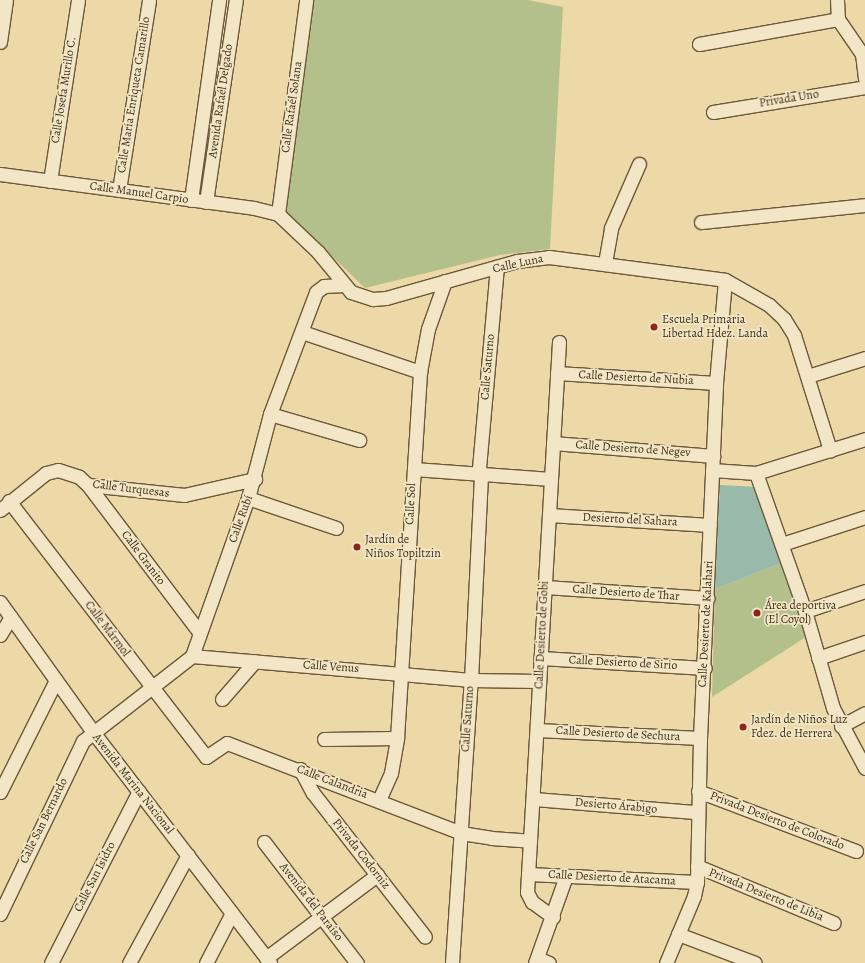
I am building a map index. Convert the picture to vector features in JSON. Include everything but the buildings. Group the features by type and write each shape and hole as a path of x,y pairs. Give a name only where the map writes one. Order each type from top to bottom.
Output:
{"street":[{"path":"0,42 6,0"},
{"name":"Calle Josefa Murillo C.","path":"50,181 78,0"},
{"name":"Calle María Enriqueta Camarillo","path":"119,190 149,0"},
{"name":"Avenida Rafaél Delgado","path":"191,200 220,0"},
{"name":"Avenida Rafaél Delgado","path":"206,202 236,0"},
{"name":"Calle Rafaél Solana","path":"278,214 306,0"},
{"path":"837,0 838,19 862,54 865,79"},
{"path":"699,44 838,19"},
{"name":"Privada Uno","path":"713,112 865,87"},
{"path":"605,263 611,228 639,164"},
{"name":"Calle Manuel Carpio","path":"0,174 254,208 278,214"},
{"path":"701,222 865,205"},
{"name":"Calle Luna","path":"278,214 318,252 344,285 359,297 373,300 386,298 517,261 549,257 605,263 725,280 769,305 784,319 794,335 830,450"},
{"name":"Calle Saturno","path":"452,963 471,680 480,471 497,267"},
{"name":"Calle Desierto de Kalahari","path":"666,963 694,896 697,882 697,812 705,668 716,383 725,280"},
{"name":"Calle Sol","path":"379,800 391,773 397,738 420,372 428,329 445,281"},
{"name":"Calle Rubí","path":"192,656 199,632 255,479 270,414 319,288 344,285"},
{"path":"302,332 420,372"},
{"name":"Calle Desierto de Gobi","path":"553,917 532,902 527,892 534,799 539,681 559,342"},
{"path":"808,376 865,358"},
{"name":"Calle Desierto de Nubia","path":"557,373 716,383"},
{"path":"270,414 359,440"},
{"path":"712,470 756,473 865,439"},
{"name":"Calle Desierto de Negev","path":"553,443 713,456"},
{"path":"414,469 480,471 551,479"},
{"name":"Calle Turquesas","path":"5,506 32,482 58,470 68,471 88,485 184,495 255,479"},
{"path":"756,473 805,610 818,658 842,726 865,768"},
{"name":"Calle Granito","path":"88,485 199,632"},
{"path":"248,498 336,528"},
{"name":"Calle Mármol","path":"5,506 206,757"},
{"name":"Desierto del Sahara","path":"549,515 710,525"},
{"path":"782,544 865,517"},
{"name":"Calle Desierto de Thar","path":"545,588 708,598"},
{"path":"805,610 865,591"},
{"name":"Avenida Marina Nacional","path":"0,602 93,732 268,960"},
{"path":"0,635 11,617"},
{"path":"818,658 865,642"},
{"path":"93,732 150,686 192,656"},
{"name":"Calle Venus","path":"192,656 401,672 471,680 539,681"},
{"name":"Calle Desierto de Sirio","path":"541,658 705,668"},
{"path":"222,699 255,661"},
{"path":"0,792 56,680"},
{"path":"842,726 865,713"},
{"name":"Calle Desierto de Sechura","path":"537,730 700,738"},
{"name":"Calle San Bernardo","path":"0,914 82,741 93,732"},
{"path":"324,739 397,738"},
{"name":"Calle Calandria","path":"206,757 227,743 300,769 461,832 492,838 530,841"},
{"name":"Privada Codorniz","path":"300,769 313,793 425,937"},
{"name":"Calle San Isidro","path":"51,963 139,791"},
{"name":"Privada Desierto de Colorado","path":"698,791 856,851"},
{"name":"Desierto Árabigo","path":"534,799 697,812"},
{"name":"Avenida del Paraíso","path":"264,842 357,963"},
{"path":"129,963 188,855"},
{"name":"Privada Desierto de Libia","path":"697,866 834,923"},
{"name":"Calle Desierto de Atacama","path":"528,874 697,882"},
{"path":"268,960 377,875"},
{"path":"549,963 536,960 553,917 566,876"},
{"path":"206,963 232,913"},
{"path":"678,934 755,963"}],"green space":[{"path":"310,0 528,0 563,7 550,249 500,255 365,288 284,210"},
{"name":"Área deportiva (El Coyol)","path":"784,562 806,637 712,697 715,589"}],"shaded area":[{"path":"720,485 758,487 784,562 715,589"}],"place":[{"name":"Escuela Primaria Libertad Hdez. Landa","path":"654,327"},
{"name":"Jardín de Niños Topiltzin","path":"357,547"},
{"name":"Área deportiva (El Coyol)","path":"757,613"},
{"name":"Jardín de Niños Luz Fdez. de Herrera","path":"743,727"}]}
